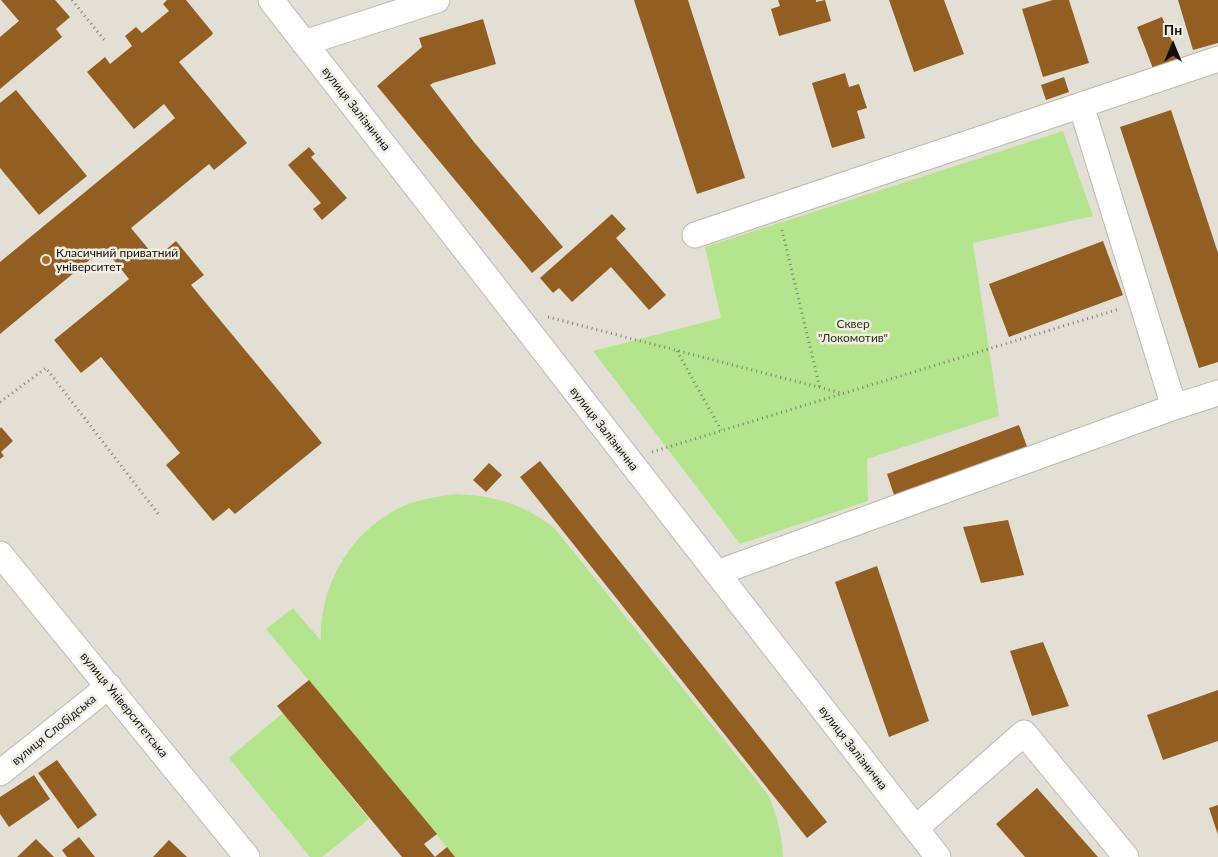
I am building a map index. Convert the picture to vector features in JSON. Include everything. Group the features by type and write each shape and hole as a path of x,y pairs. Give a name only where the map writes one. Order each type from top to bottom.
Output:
{"street":[{"name":"вулиця Залізнична","path":"271,0 938,857"},
{"path":"304,43 437,0"},
{"path":"696,235 1218,59"},
{"path":"1082,105 1174,407"},
{"path":"717,573 1174,407 1218,393"},
{"name":"вулиця Університетська","path":"0,554 247,857"},
{"name":"вулиця Слобідська","path":"0,773 109,686"},
{"path":"916,828 1024,733 1126,857"}],"path":[{"path":"72,0 105,41"},
{"path":"777,207 820,388"},
{"path":"651,452 1142,302"},
{"path":"544,316 842,394"},
{"path":"677,350 721,430"},
{"path":"0,402 46,368 159,515"}],"green space":[{"name":"Сквер \"Локомотив\"","path":"1063,131 1093,216 973,243 999,416 867,459 868,501 740,544 593,351 721,318 705,247"},
{"path":"456,494 497,499 509,503 533,514 556,530 769,796 779,826 783,857 455,857 266,629 293,608 321,641 322,619 326,598 344,558 357,540 373,525 411,503 428,498"},
{"path":"283,713 369,819 322,857 310,857 229,758"}],"building":[{"path":"1,0 55,0 70,17 56,29 62,37 0,89 0,37 19,21"},
{"name":"Класичний приватний університет","path":"167,0 186,0 213,33 179,62 247,143 214,170 209,164 131,228 156,258 176,241 204,275 191,285 322,443 235,514 229,508 213,521 166,465 180,453 101,357 81,373 54,340 129,279 104,248 0,334 0,262 175,118 164,104 134,129 87,72 105,57 110,64 132,46 125,36 136,27 142,33 169,11 163,4"},
{"path":"634,0 688,0 745,178 697,194"},
{"path":"778,0 816,0 816,2 825,0 831,21 779,36 771,9 780,6"},
{"path":"889,0 944,0 964,54 914,72"},
{"path":"1053,0 1069,0 1089,63 1043,77 1022,9"},
{"path":"1178,0 1218,0 1218,43 1193,50"},
{"path":"1162,17 1180,61 1154,71 1137,27"},
{"path":"483,19 496,64 430,85 474,142 563,247 532,273 377,86 422,47 419,38"},
{"path":"845,73 849,87 859,84 867,108 857,111 865,138 832,148 812,83"},
{"path":"1064,77 1069,92 1046,100 1041,85"},
{"path":"16,90 87,176 39,215 0,168 0,103"},
{"path":"1171,110 1218,253 1218,362 1199,368 1120,127"},
{"path":"309,147 315,154 311,157 347,198 322,220 313,209 321,203 288,165"},
{"path":"612,214 626,229 616,238 666,295 649,310 611,267 572,302 559,288 553,293 540,278"},
{"path":"1103,241 1123,295 1009,337 989,284"},
{"path":"1019,425 1029,452 896,501 887,474"},
{"path":"1,427 13,441 1,452 4,456 0,459 0,429"},
{"path":"540,461 827,822 807,838 520,477"},
{"path":"489,463 502,475 486,492 473,480"},
{"path":"1008,520 1024,575 981,583 963,527"},
{"path":"877,566 929,721 889,737 835,582"},
{"path":"1043,642 1069,706 1032,716 1010,651"},
{"path":"309,680 437,834 424,844 435,857 402,857 277,706"},
{"path":"1218,690 1218,741 1163,760 1147,715"},
{"path":"57,760 97,815 78,829 38,773"},
{"path":"34,775 50,799 9,827 0,814 0,797"},
{"path":"1037,788 1098,857 1025,857 996,824"},
{"path":"1218,805 1218,835 1209,808"},
{"path":"79,837 95,857 67,857 62,850"},
{"path":"36,839 54,857 17,857"},
{"path":"169,840 187,857 153,857"},
{"path":"447,847 455,857 435,857"}],"place":[{"name":"Класичний приватний університет","path":"46,260"}]}
